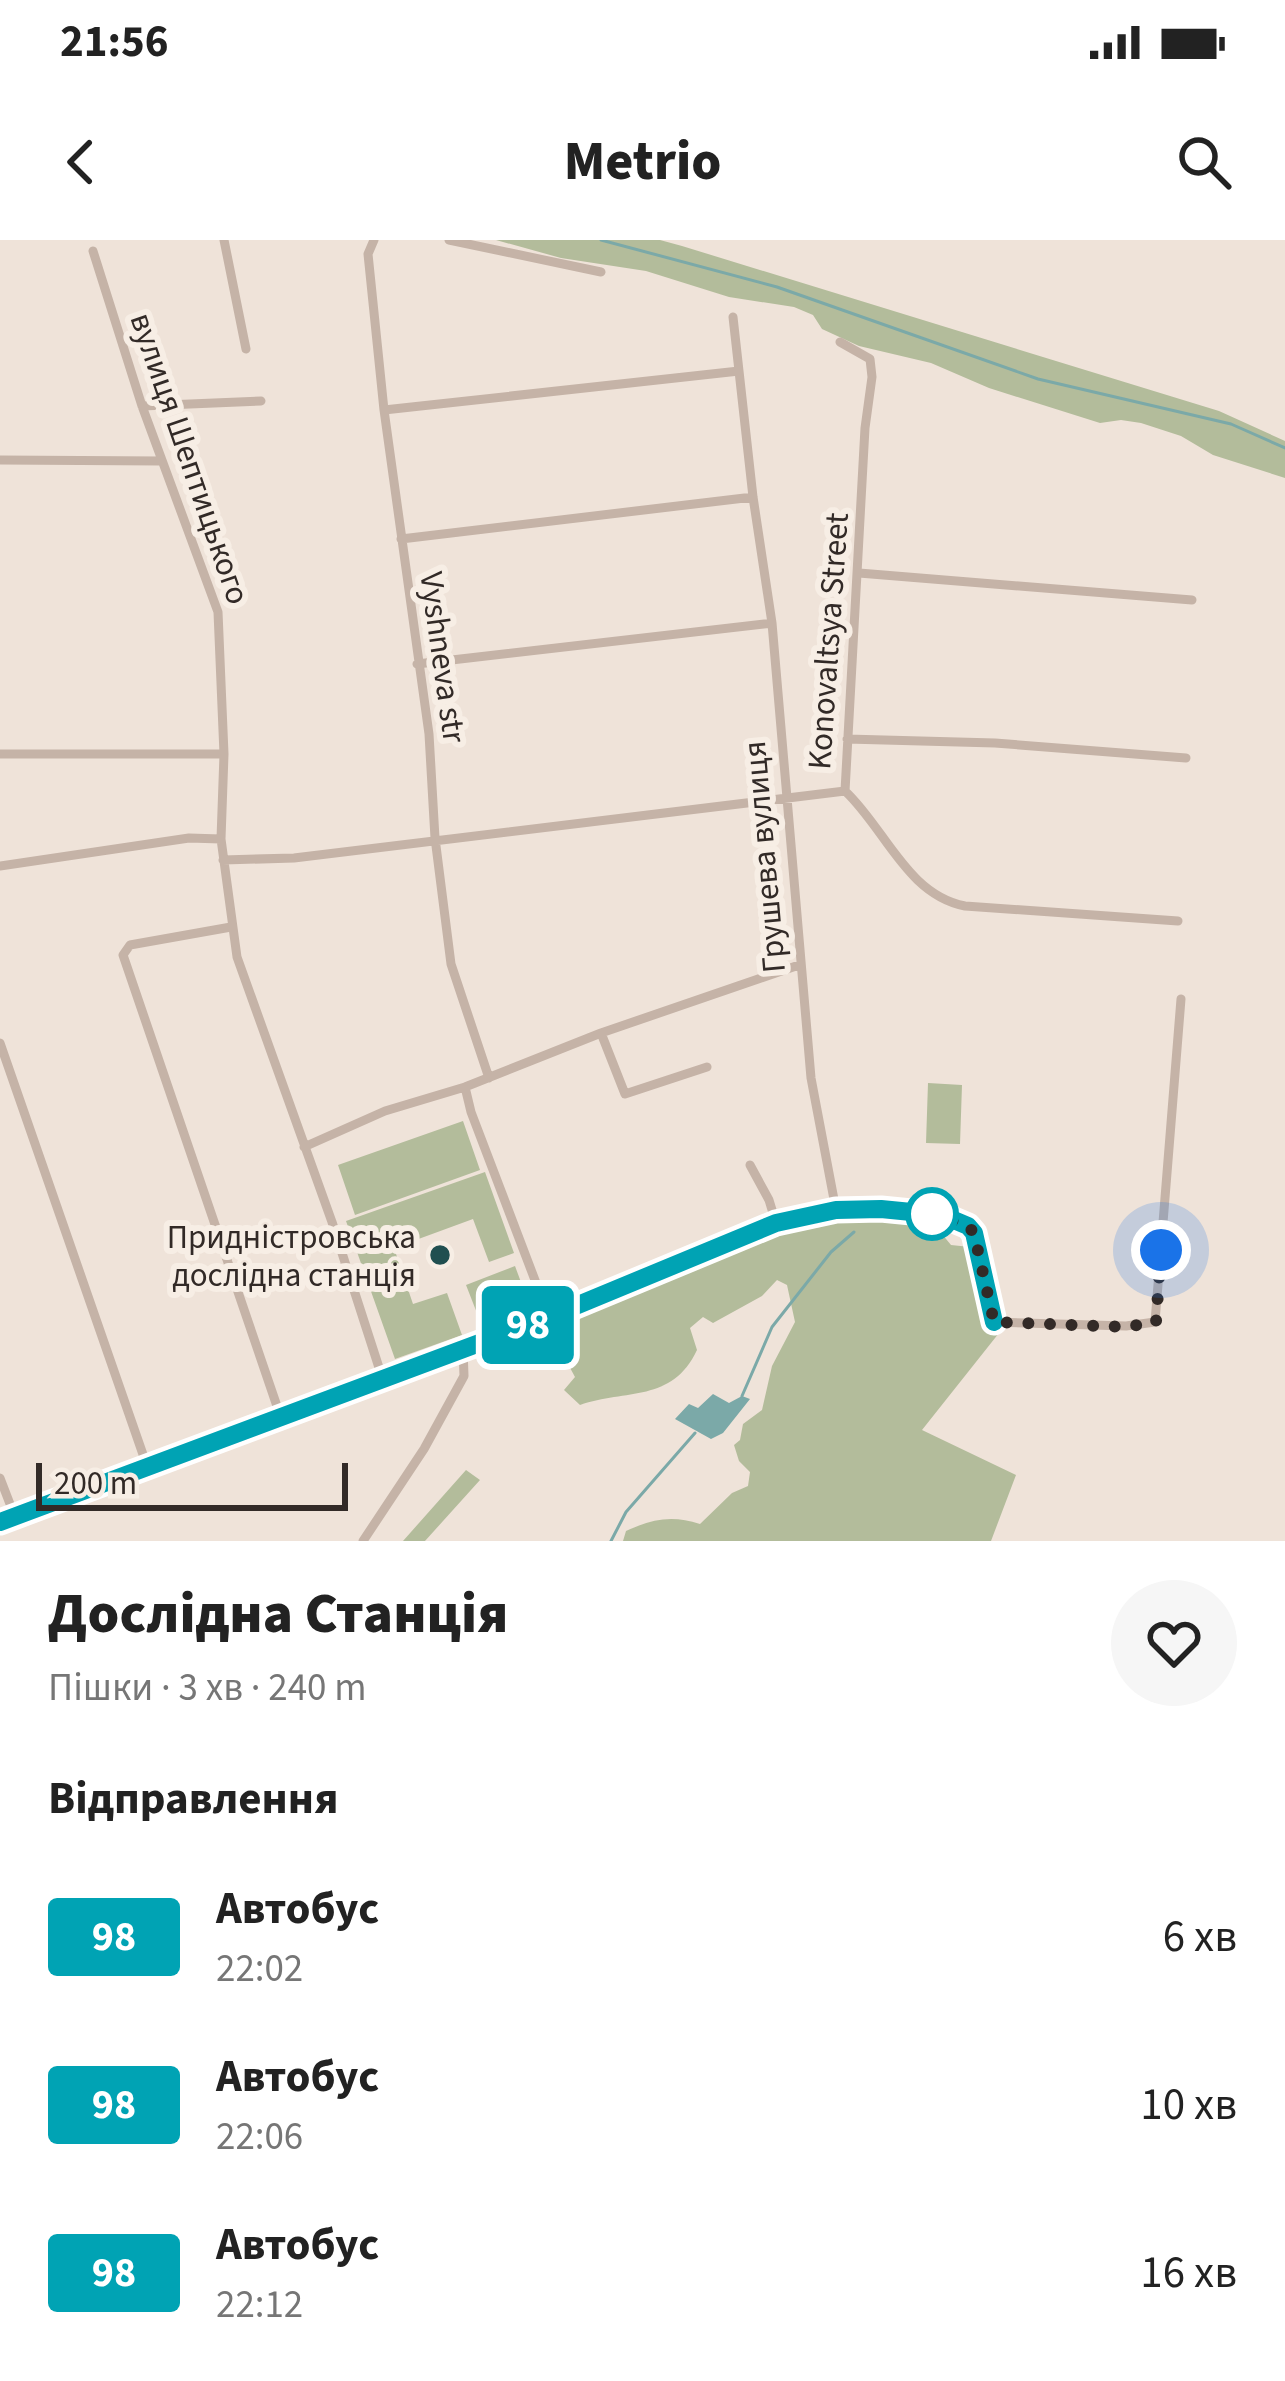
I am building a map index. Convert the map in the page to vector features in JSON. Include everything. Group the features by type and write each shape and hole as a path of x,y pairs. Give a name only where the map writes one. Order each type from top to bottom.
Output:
{"street":[{"path":"224,240 246,349"},
{"name":"Vyshneva str","path":"374,240 368,254 384,410 431,754 435,838 451,964 489,1078"},
{"path":"448,240 601,272"},
{"name":"вулиця Шептицького","path":"93,251 161,461 218,612 224,754 221,839 236,957 332,1222 383,1380"},
{"name":"Грушева вулиця","path":"733,317 772,623 812,1078 836,1210"},
{"name":"Konovaltsya Street","path":"840,343 870,359 872,377 845,791 917,880 939,899 965,906 1178,921"},
{"path":"384,410 739,371"},
{"path":"142,406 260,401"},
{"path":"0,460 161,461"},
{"path":"401,539 753,497"},
{"path":"859,573 1192,600"},
{"path":"417,664 772,623"},
{"path":"848,739 994,743 1186,758"},
{"path":"0,754 224,754"},
{"path":"223,860 294,858 845,791"},
{"path":"0,866 168,841 221,839"},
{"path":"231,927 130,945 123,955 280,1415"},
{"path":"304,1147 385,1111 465,1087 601,1033 799,965"},
{"path":"0,1522 549,1317 776,1223 836,1210 942,1215 968,1226 974,1233 994,1322 1126,1327 1156,1322 1181,999"},
{"path":"601,1033 625,1094 707,1067"},
{"path":"0,1043 147,1466"},
{"path":"465,1087 470,1112 549,1317"},
{"path":"749,1165 776,1223"},
{"path":"363,1541 424,1449 464,1376 464,1349"},
{"path":"0,1478 14,1517"}],"green space":[{"path":"496,240 660,240 682,246 1219,411 1285,441 1285,478 1213,455 1181,436 1141,423 1100,423 989,388 931,363 859,346 822,329 813,315 794,307 729,297 646,271 561,258"},
{"path":"928,1083 962,1085 960,1144 926,1143"},
{"path":"463,1121 480,1170 355,1215 338,1165"},
{"path":"485,1172 514,1253 489,1262 473,1219 394,1248 413,1304 447,1293 462,1335 395,1359 346,1221"},
{"path":"879,1215 932,1222 951,1245 970,1247 985,1324 999,1333 922,1430 1016,1475 991,1541 623,1541 626,1531 653,1521 700,1524 732,1493 748,1486 750,1472 739,1461 734,1445 743,1424 762,1410 772,1366 795,1322 787,1285 777,1280 762,1296 713,1323 703,1317 690,1328 697,1350 675,1379 646,1391 580,1405 564,1390 575,1377 549,1329 796,1221"},
{"path":"515,1266 532,1312 484,1331 466,1285"},
{"path":"466,1470 480,1480 425,1541 403,1541"}],"water":[{"path":"713,1394 729,1403 742,1396 750,1399 723,1433 711,1439 675,1419 689,1404 698,1408"}],"waterway":[{"path":"601,240 777,287 1038,379 1231,424 1285,448"},
{"path":"742,1396 772,1327 831,1252 854,1232"},
{"path":"611,1541 626,1512 695,1433"}],"bus line":[{"name":"98","path":"0,1522 549,1317 803,1215 881,1209 942,1215 968,1226 974,1233 994,1322"}],"place":[{"name":"Придністровська дослідна станція","path":"440,1255"}],"route":[{"path":"932,1214 968,1226 974,1233 994,1322 1126,1327 1156,1322 1161,1250"}]}
